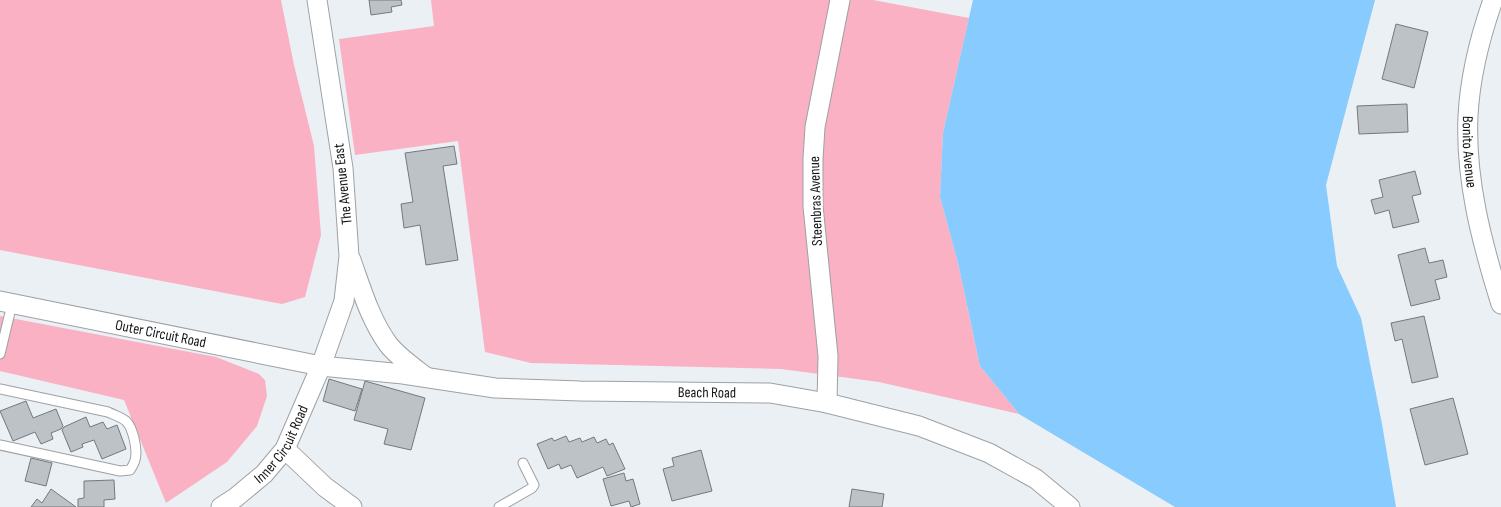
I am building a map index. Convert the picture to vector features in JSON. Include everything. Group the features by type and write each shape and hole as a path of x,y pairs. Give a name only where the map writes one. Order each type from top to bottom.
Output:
{"street":[{"name":"The Avenue East","path":"317,0 343,168 350,256 344,301 321,366"},
{"name":"Steenbras Avenue","path":"827,403 828,356 813,206 813,159 815,127 840,0"},
{"name":"Bonito Avenue","path":"1493,0 1482,32 1471,88 1468,116 1468,157 1478,222 1501,304"},
{"path":"350,256 372,316 389,344 410,365 428,378"},
{"name":"Outer Circuit Road","path":"6,302 321,366"},
{"name":"Beach Road","path":"321,366 428,378 495,388 770,393 827,403 919,426 989,453 1036,479 1070,507"},
{"name":"Inner Circuit Road","path":"221,507 264,474 285,449 321,366"},
{"path":"285,449 325,487 352,507"}],"lane":[{"path":"0,354 6,302"},
{"path":"0,389 108,412 120,417 131,428 136,454 135,462 130,470 120,471 0,443"},
{"path":"499,507 534,485 522,463"}],"shaded area":[{"path":"0,0 281,0 294,65 314,146 321,235 305,297 282,304 0,250"},
{"path":"431,0 873,0 969,18 943,133 940,197 958,263 980,366 1019,414 879,382 781,369 531,363 485,352 458,141 355,155 339,39 434,26"},
{"path":"0,316 216,357 259,374 265,380 267,396 257,426 227,462 166,503 124,400 0,371"}],"water":[{"path":"973,0 1375,0 1326,185 1337,266 1361,318 1396,507 1175,507 1019,414 980,366 958,263 940,197 943,133"}],"building":[{"path":"369,0 401,0 402,5 391,7 392,12 371,15"},
{"path":"1396,24 1428,32 1414,88 1382,79"},
{"path":"1407,104 1408,132 1359,134 1357,106"},
{"path":"454,146 457,164 443,166 458,260 426,265 420,225 404,228 401,204 413,202 405,153"},
{"path":"1415,171 1421,194 1412,196 1419,222 1393,228 1389,210 1375,214 1371,200 1383,197 1379,180"},
{"path":"1425,248 1429,263 1443,260 1447,277 1435,280 1440,299 1411,306 1398,255"},
{"path":"1424,316 1438,377 1412,383 1402,339 1395,341 1391,323"},
{"path":"329,379 362,389 355,411 323,401"},
{"path":"365,381 425,398 411,450 384,444 388,429 354,420"},
{"path":"1453,398 1468,454 1425,465 1410,409"},
{"path":"26,401 33,418 56,409 63,426 61,429 51,433 53,439 41,444 35,432 13,441 0,411"},
{"path":"86,417 90,427 103,422 107,429 117,425 126,449 102,459 94,440 82,444 83,447 71,452 62,430 64,427"},
{"path":"566,436 569,442 580,438 582,442 594,437 597,443 606,439 609,445 613,443 625,469 607,476 603,467 577,478 571,465 561,469 559,464 548,469 537,444 552,438 554,441"},
{"path":"701,450 712,491 672,501 663,469 674,466 672,458"},
{"path":"31,458 52,463 46,486 25,481"},
{"path":"624,473 626,481 633,479 640,504 631,507 629,501 611,506 603,479"},
{"path":"114,480 115,499 104,500 104,507 78,507 78,499 84,498 84,481"},
{"path":"51,489 76,507 31,507 37,499 42,503"},
{"path":"852,489 884,494 882,507 849,507"}]}
